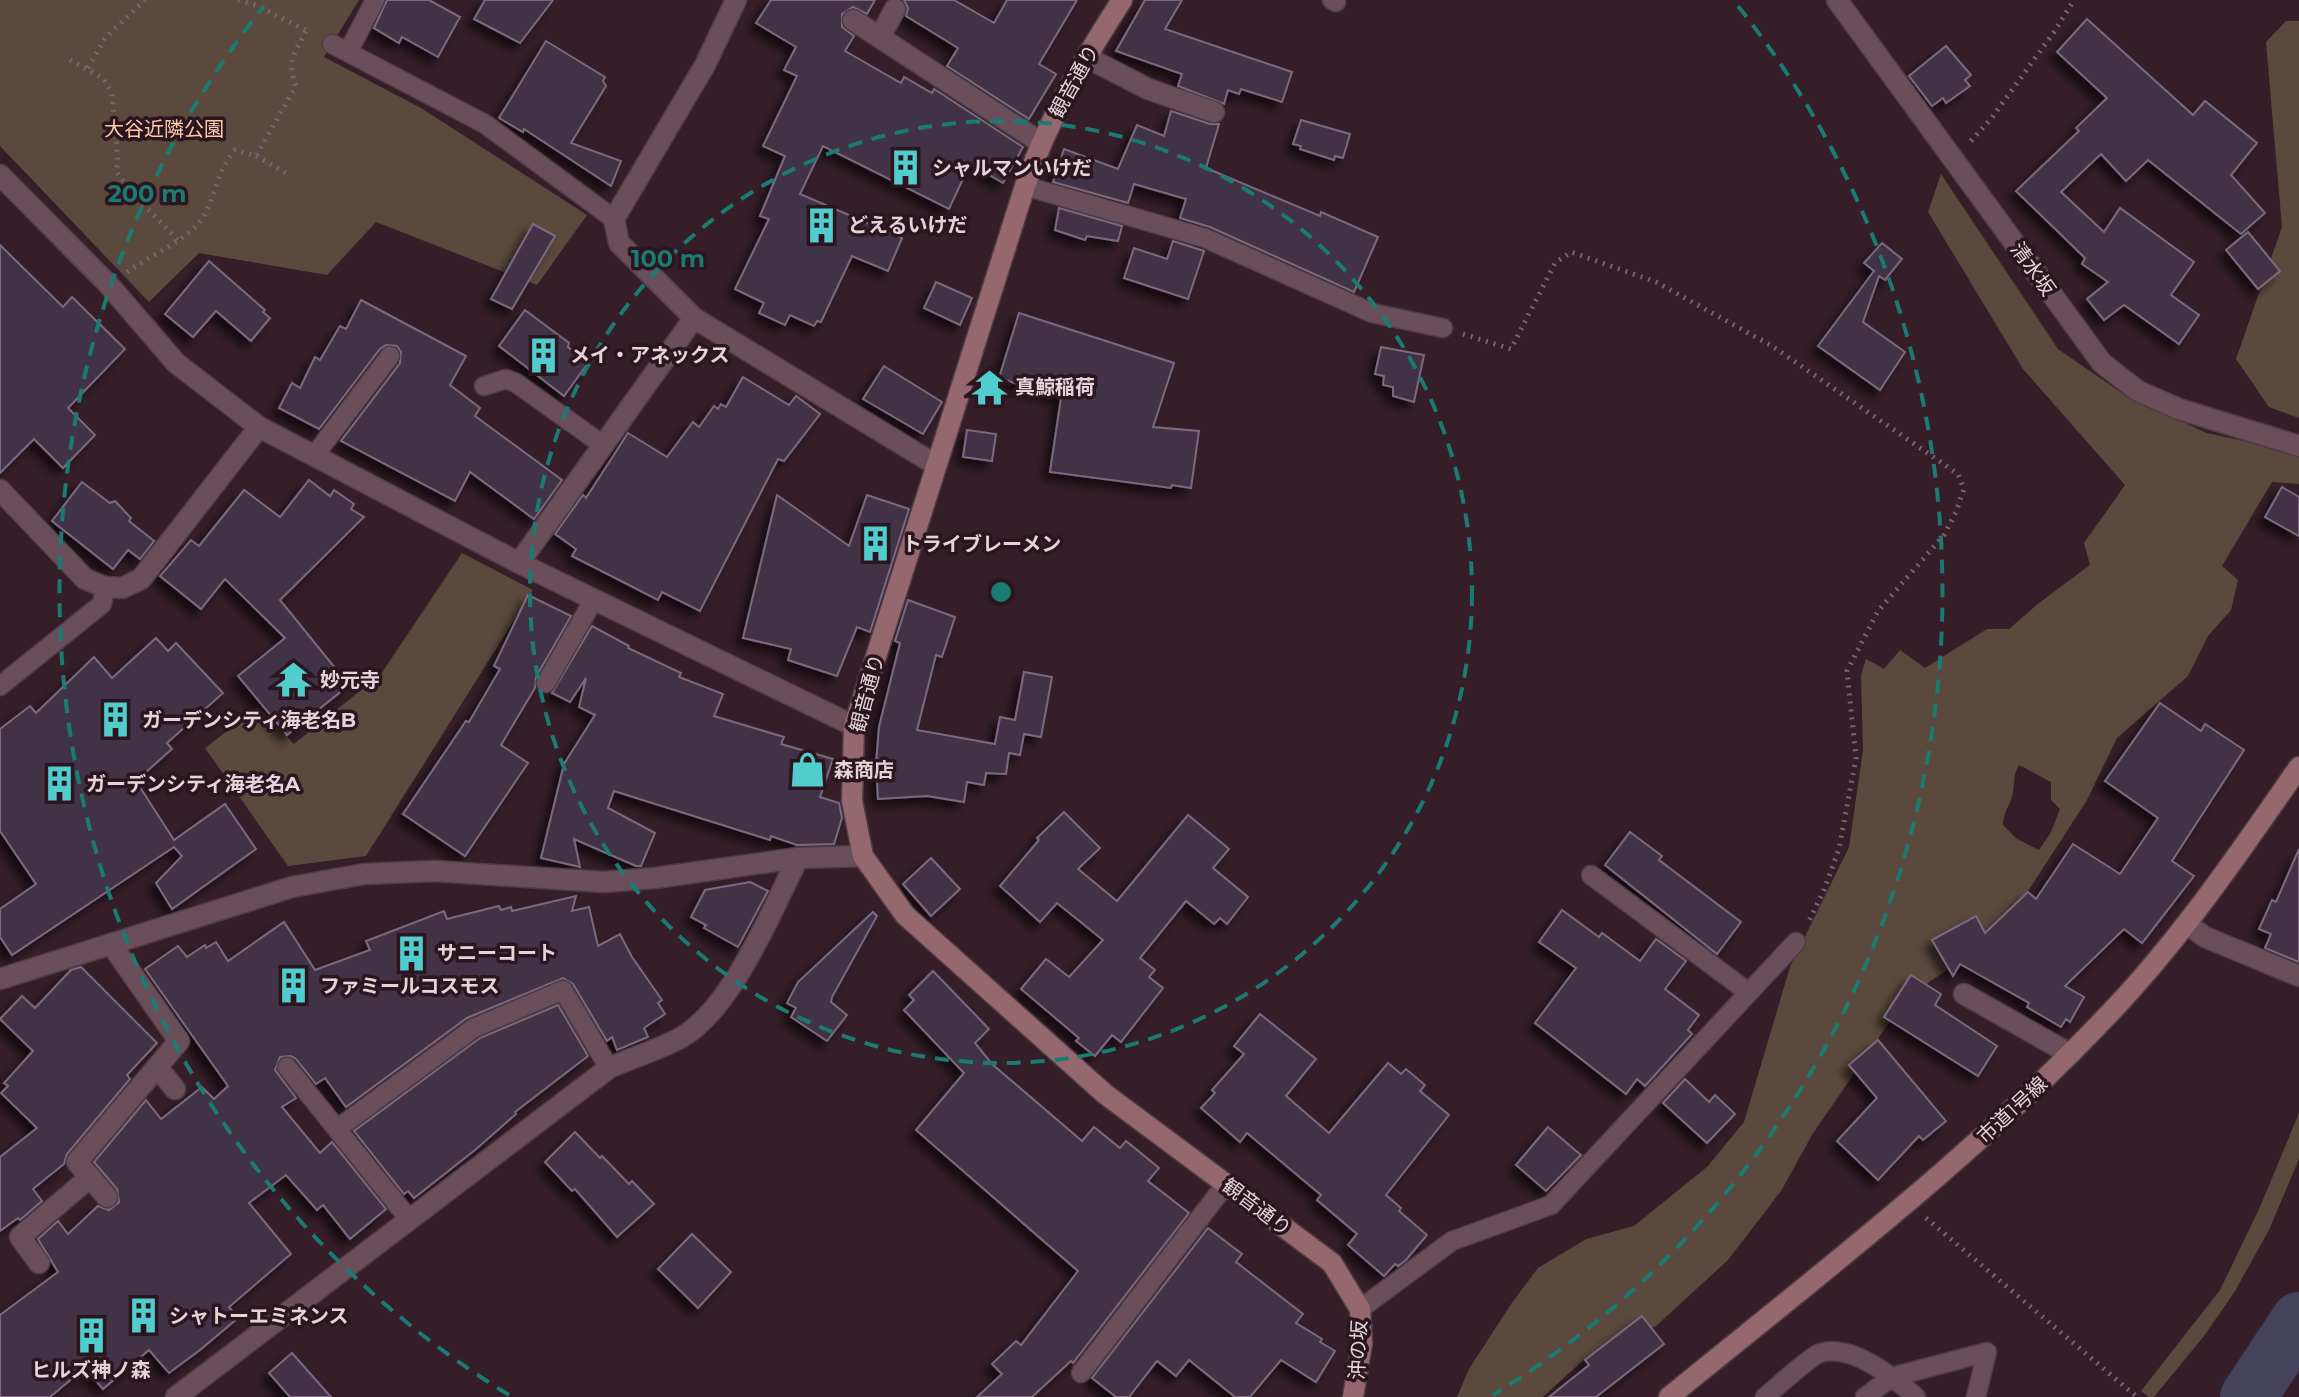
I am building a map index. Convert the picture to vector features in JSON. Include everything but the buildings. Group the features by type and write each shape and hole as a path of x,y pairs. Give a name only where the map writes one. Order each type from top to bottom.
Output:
{"main road":[{"name":"観音通り","path":"1122,0 1086,57 1040,142 1025,186 854,726 852,801 863,856 905,915 1105,1094 1332,1263"},
{"name":"市道1号線","path":"1669,1397 1994,1129 2070,1054 2125,997 2187,924 2299,767"},
{"name":"沖の坂","path":"1332,1263 1360,1309 1362,1343 1353,1397"}],"street":[{"path":"736,0 705,65 614,219 619,243 694,318 936,465"},
{"name":"清水坂","path":"1837,0 2102,363 2138,391 2179,409 2299,446"},
{"path":"880,37 895,9"},
{"path":"853,20 1040,142"},
{"path":"1086,57 1148,89 1214,112"},
{"path":"0,175 108,284 176,363 259,427 519,563 854,726"},
{"path":"519,563 694,318"},
{"path":"0,490 85,579 105,587 122,588 141,579 259,427"},
{"path":"0,979 292,887 364,874 434,871 604,882 798,858 863,856"},
{"path":"176,1397 609,1068 686,1035 715,1007 740,972 798,858"},
{"path":"2187,924 2205,937 2299,976"},
{"path":"107,1197 77,1162 179,1041 111,944"},
{"path":"1964,994 2070,1054"},
{"path":"157,1067 175,1089"},
{"path":"39,1263 20,1237 89,1178"}],"lane":[{"path":"375,0 340,48 485,124 614,219"},
{"path":"1025,186 1205,238 1372,313 1443,328"},
{"path":"314,456 390,356"},
{"path":"484,386 506,379 516,383 603,445"},
{"path":"0,686 102,604 105,587"},
{"path":"546,683 594,599"},
{"path":"1591,875 1748,992"},
{"path":"1360,1309 1452,1241 1551,1205 1796,942"},
{"path":"337,1129 474,1028 563,990 609,1068"},
{"path":"287,1067 409,1219"},
{"path":"1081,1373 1226,1184"},
{"path":"1865,1397 1892,1377 1987,1352 1976,1397"},
{"path":"1765,1397 1819,1353 1862,1358 1892,1377 1909,1395"}],"path":[{"path":"88,68 105,38 145,0"},
{"path":"238,0 258,2 340,48"},
{"path":"1953,159 1991,119 2074,0"},
{"path":"256,156 296,86 290,72 291,60 306,31"},
{"path":"70,60 103,78 112,93 118,160 116,171 131,192 178,240"},
{"path":"108,284 178,240 202,219 224,163 235,150 256,156 291,176"},
{"path":"1443,328 1511,349 1555,263 1571,252 1656,282 1772,346 1958,474 1964,489 1944,535 1878,611 1847,671 1856,758 1842,836 1824,890 1796,942"},
{"path":"1908,1200 1936,1228 2137,1397"}],"green space":[{"name":"大谷近隣公園","path":"0,0 359,0 324,57 421,108 587,215 537,285 376,222 327,275 199,253 149,302 0,146"},
{"path":"2286,21 2299,21 2299,418 2269,407 2236,359 2282,227 2266,42"},
{"path":"1941,174 2058,349 2129,398 2207,433 2271,447 2299,457 2299,484 2272,482 2222,566 2238,580 2231,610 2208,636 2188,676 2117,738 2087,800 2023,899 1988,944 1929,982 1888,1024 1812,1135 1781,1191 1728,1260 1656,1326 1589,1355 1543,1397 1457,1397 1469,1369 1538,1268 1586,1239 1634,1226 1708,1166 1744,1122 1790,967 1849,847 1863,750 1861,675 1866,659 1884,669 1900,650 1925,668 1987,629 2009,629 2090,565 2084,543 2125,485 2023,369 1928,212","holes":["2019,765 2051,782 2051,800 2060,809 2050,834 2039,850 2017,839 2003,825"]},
{"path":"462,553 533,590 366,856 288,866 205,748 259,707 294,744 381,674"},
{"path":"2299,1113 2299,1159 2269,1230 2235,1291 2204,1336 2154,1397 2149,1397 2141,1391 2220,1290 2260,1207"}],"waterway":[{"path":"2248,1397 2299,1320"}],"place":[{"name":"シャルマンいけだ","path":"906,168"},
{"name":"どえるいけだ","path":"822,225"},
{"name":"メイ・アネックス","path":"544,355"},
{"name":"真鯨稲荷","path":"989,387"},
{"name":"トライブレーメン","path":"876,544"},
{"name":"妙元寺","path":"294,680"},
{"name":"ガーデンシティ海老名B","path":"116,720"},
{"name":"森商店","path":"808,770"},
{"name":"ガーデンシティ海老名A","path":"60,784"},
{"name":"サニーコート","path":"411,953"},
{"name":"ファミールコスモス","path":"294,986"},
{"name":"シャトーエミネンス","path":"143,1316"},
{"name":"ヒルズ神ノ森","path":"91,1335"}]}
